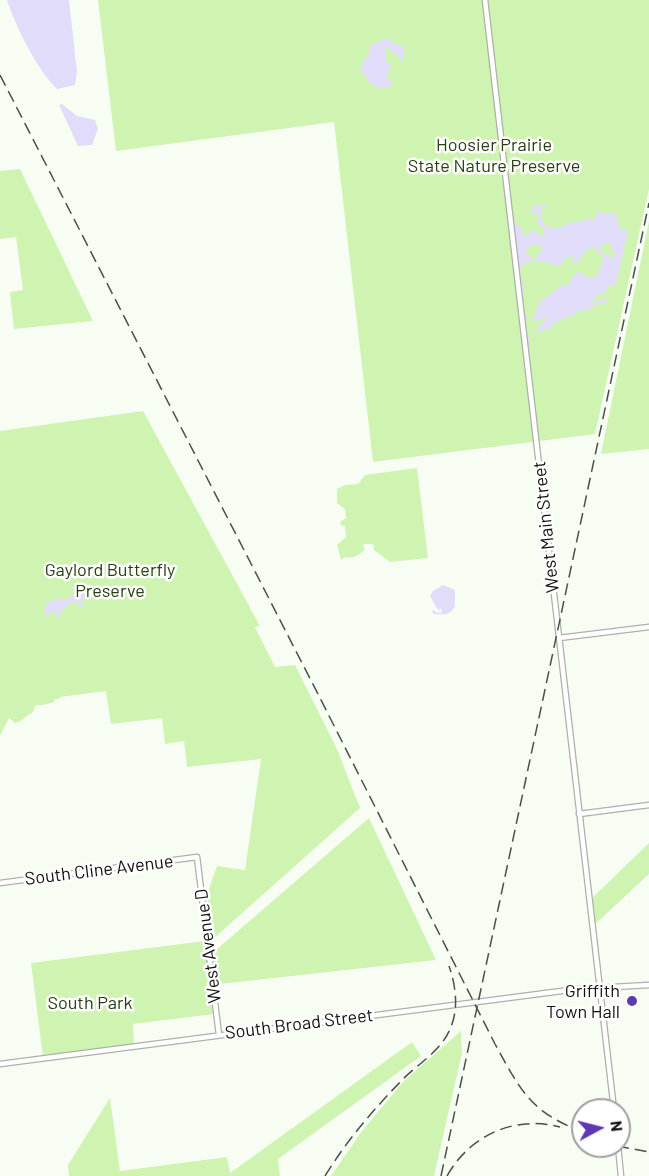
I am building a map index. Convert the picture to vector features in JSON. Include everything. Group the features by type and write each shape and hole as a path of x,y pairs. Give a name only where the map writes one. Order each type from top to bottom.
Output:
{"street":[{"name":"West Main Street","path":"485,0 613,1098"},
{"path":"559,638 649,627"},
{"path":"579,814 649,805"},
{"name":"South Cline Avenue","path":"0,883 197,857"},
{"name":"West Avenue D","path":"197,857 219,1035"},
{"name":"South Broad Street","path":"0,1064 599,986 649,985"},
{"path":"619,1158 621,1176"}],"green space":[{"name":"Hoosier Prairie State Nature Preserve","path":"98,0 649,0 649,189 595,434 373,462 334,122 116,151"},
{"path":"20,169 93,321 14,329 10,292 23,290 16,237 0,239 0,171"},
{"path":"649,221 649,449 601,454"},
{"name":"Gaylord Butterfly Preserve","path":"143,411 260,626 255,627 275,667 295,665 337,749 360,808 213,939 207,895 217,866 245,870 261,759 187,767 184,741 165,744 162,718 111,724 106,691 60,697 54,702 36,705 32,713 20,721 15,723 9,718 0,736 0,431"},
{"path":"417,468 428,558 390,562 374,550 373,544 364,544 365,549 359,555 345,557 341,560 337,545 346,537 345,526 340,522 346,518 345,509 337,503 337,489 345,485 358,484 365,475"},
{"name":"South Park","path":"369,818 436,960 211,985 214,1014 133,1024 134,1044 43,1057 31,963 205,941 209,956"},
{"path":"649,843 649,874 592,927 589,901"},
{"path":"461,1031 462,1053 434,1176 331,1176 362,1131 404,1081"},
{"path":"412,1042 421,1056 278,1159 280,1176 69,1176 68,1165 110,1098 120,1171 227,1157 230,1173"}],"shaded area":[{"path":"7,0 69,0 77,72 75,85 57,89 42,71 28,48"},
{"path":"387,38 404,48 403,58 405,58 402,62 397,54 394,55 389,48 385,49 387,63 391,66 386,78 393,83 392,86 380,89 360,72 364,59 369,56 369,46"},
{"path":"62,104 77,116 95,120 98,129 92,145 78,146 59,105"},
{"path":"508,178 513,218 525,236 530,234 529,230 543,235 545,230 536,222 540,216 536,213 530,214 535,205 545,204 547,209 541,210 543,224 553,228 587,219 595,220 597,210 602,213 616,214 619,227 628,230 616,285 608,286 605,292 593,300 593,303 605,298 609,302 577,311 572,317 568,315 565,319 552,324 548,330 545,329 534,335 539,329 537,328 548,318 534,320 532,316 535,316 538,311 534,311 541,304 537,304 559,286 569,286 577,272 583,273 583,277 594,278 603,265 604,254 609,255 612,259 616,252 610,251 612,244 608,242 608,245 605,243 599,248 604,252 600,256 594,247 586,250 579,262 573,262 571,265 573,256 571,255 561,265 557,265 535,261 539,252 544,250 538,244 532,245 525,251 527,256 533,259 523,264 520,271 529,338 532,392"},
{"path":"89,582 83,588 86,600 82,600 81,603 84,607 79,607 75,602 63,608 60,617 57,617 56,611 44,616 44,611 50,601 68,600 78,587"},
{"path":"443,585 455,590 455,606 448,613 433,614 432,611 441,613 442,609 438,610 430,596 433,591"}],"railway":[{"path":"0,75 495,1044 529,1098 539,1108 571,1127"},
{"path":"441,1176 649,203"},
{"path":"325,1176 371,1113 446,1037 455,1014 455,990 449,966"},
{"path":"447,1176 468,1149 495,1132 511,1126 527,1124 560,1127"},
{"path":"631,1149 649,1152"}],"place":[{"name":"Griffith Town Hall","path":"632,1001"}]}
